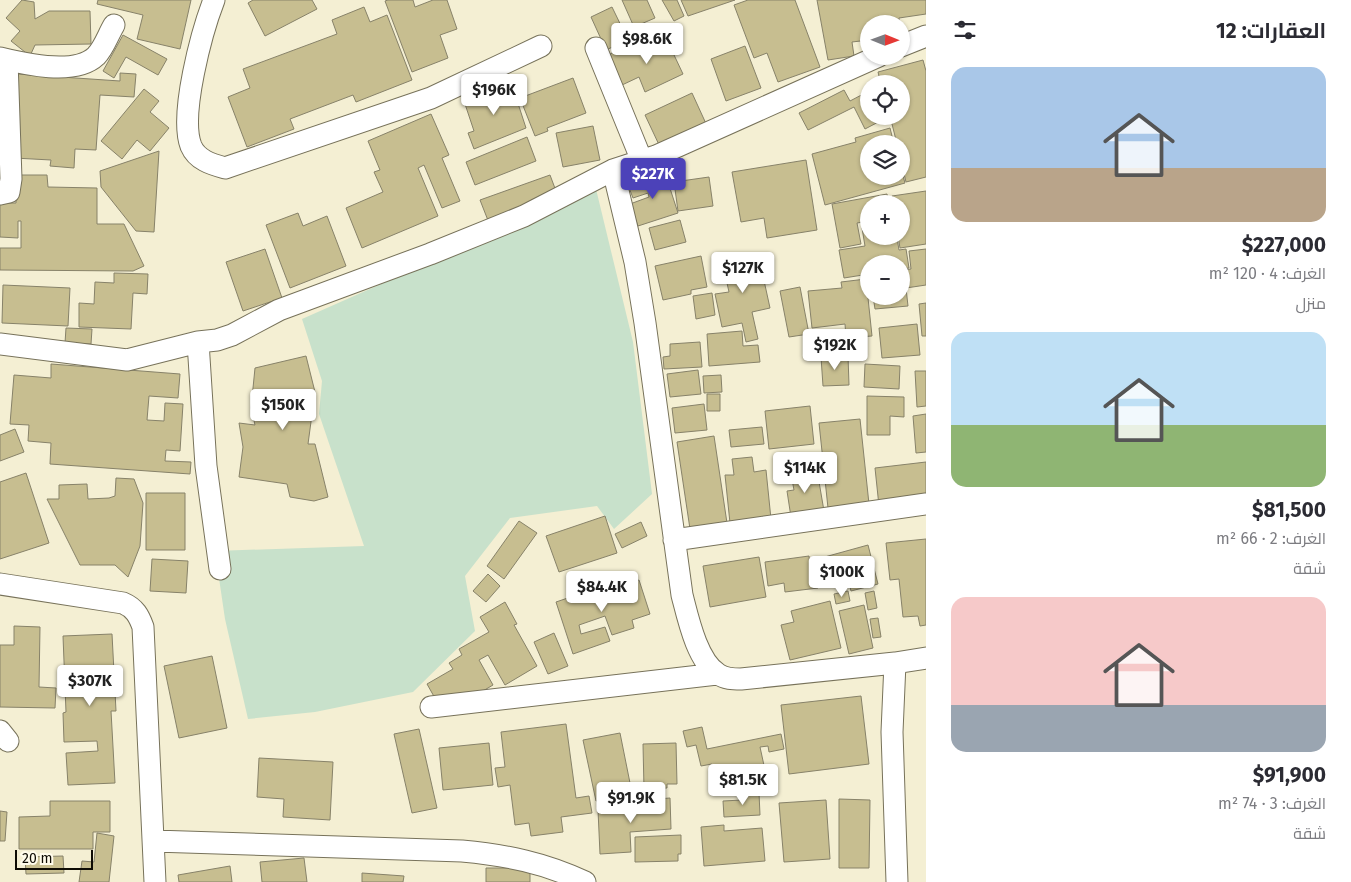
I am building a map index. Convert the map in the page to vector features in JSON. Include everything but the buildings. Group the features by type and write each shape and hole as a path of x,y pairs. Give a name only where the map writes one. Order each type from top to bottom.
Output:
{"street":[{"path":"214,0 197,53 188,123 191,146 205,162 225,168 431,98 541,46"},
{"path":"0,194 9,192 11,179 3,59 55,68 78,64 94,58 114,25"},
{"path":"910,42 926,36"},
{"path":"596,48 642,161"},
{"path":"0,344 127,360 198,342 217,340 232,335 279,310 524,216 613,170 642,161 860,64"},
{"path":"613,170 635,262 682,595 693,635 708,663 717,674 729,679 741,679 926,658"},
{"path":"198,342 206,466 220,569"},
{"path":"674,540 926,504"},
{"path":"0,584 123,603 136,611 143,627 156,882"},
{"path":"895,663 892,732 897,882"},
{"path":"431,707 717,674"},
{"path":"154,841 462,851 502,854 535,862 585,882"}],"green space":[{"path":"596,189 633,342 652,494 614,529 597,506 510,518 465,576 475,631 413,692 315,712 248,719 225,619 215,551 364,546 319,414 322,381 302,319"}]}
